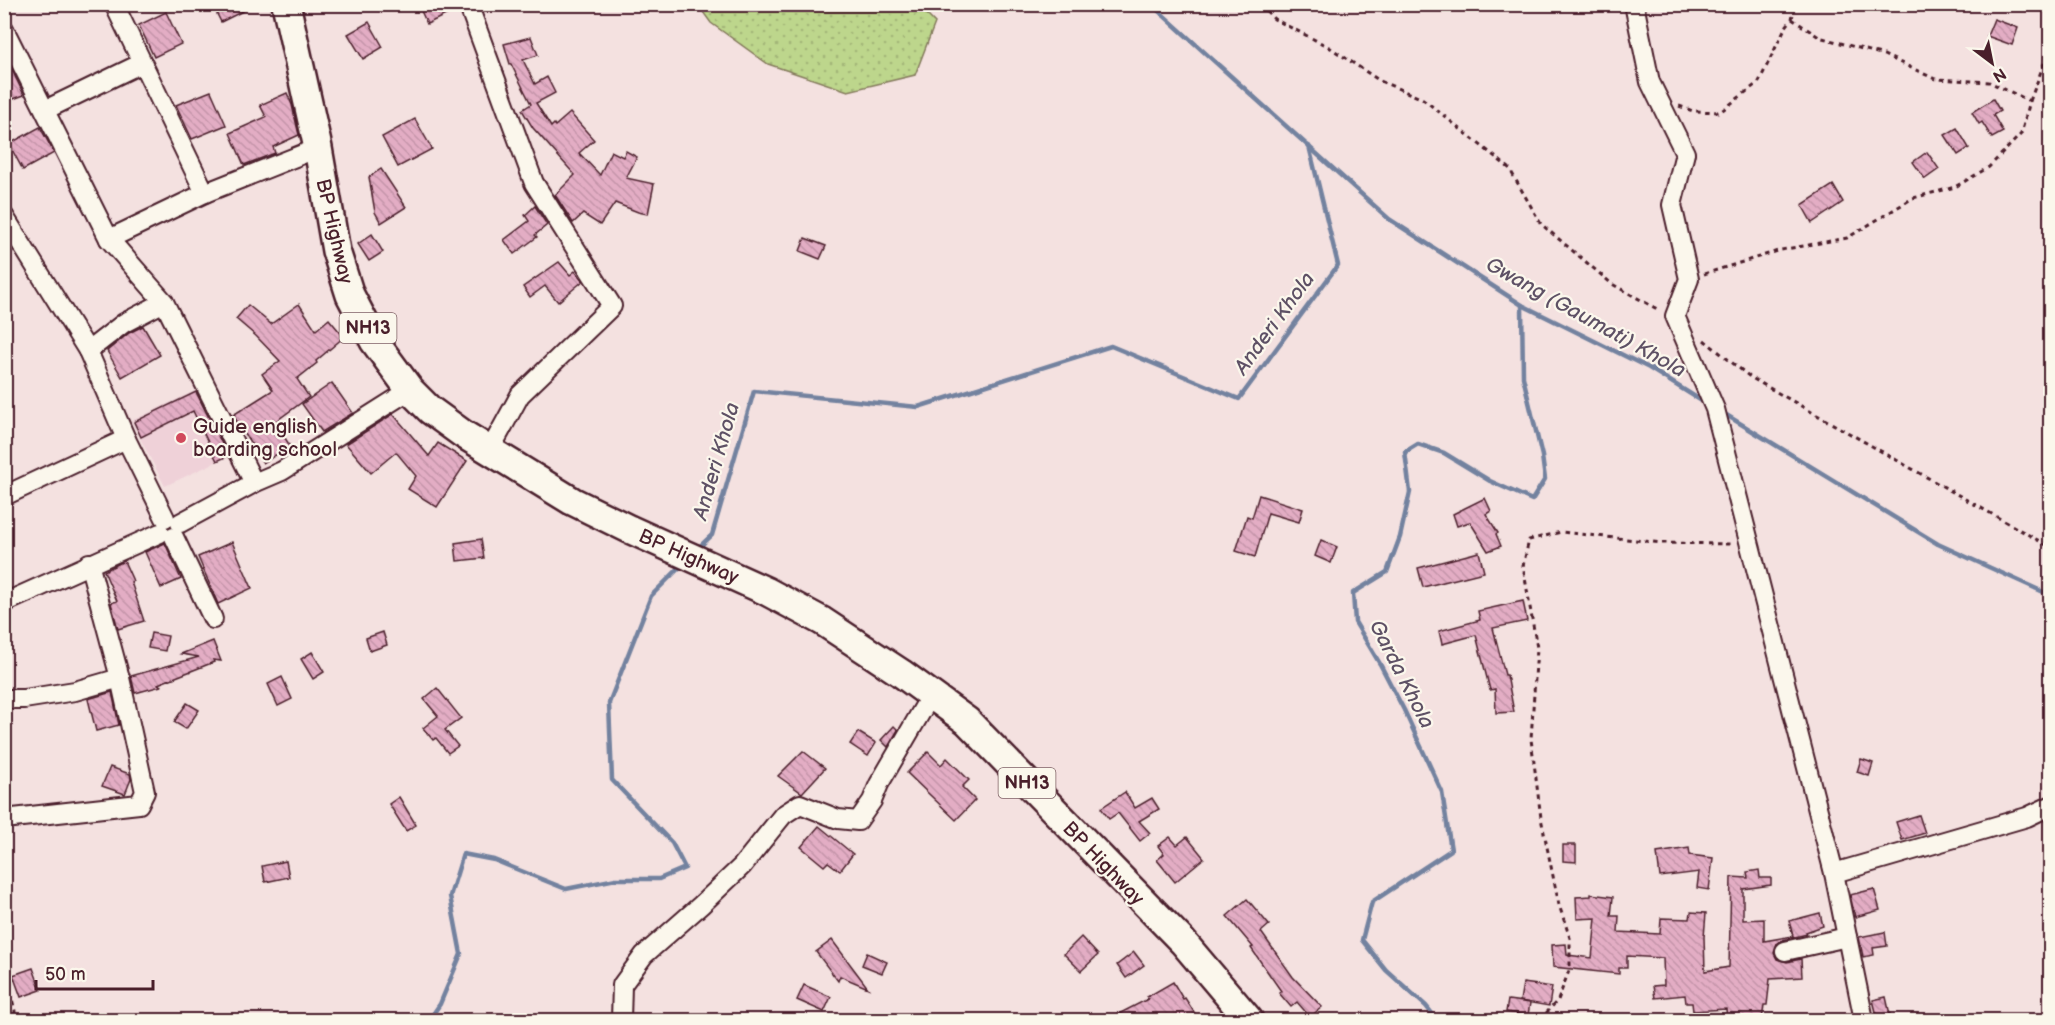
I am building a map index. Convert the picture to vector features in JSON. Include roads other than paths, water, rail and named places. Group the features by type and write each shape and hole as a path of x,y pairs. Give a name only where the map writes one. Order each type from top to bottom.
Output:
{"highway":[{"name":"BP Highway","path":"286,4 318,148 336,251 350,295 374,341 410,390 430,410 462,434 572,501 766,591 822,621 967,721 1183,942 1249,1020"}],"street":[{"path":"114,4 205,193"},
{"path":"468,4 534,183 612,306 520,395 490,450"},
{"path":"1634,4 1650,82 1685,153 1672,205 1689,279 1675,316 1716,409 1834,873 1864,1020"},
{"path":"4,29 109,239 164,302 254,483"},
{"path":"45,110 142,63"},
{"path":"109,239 205,193 318,148"},
{"path":"4,216 88,351 126,439 213,619"},
{"path":"88,351 124,323 164,302"},
{"path":"4,603 170,528 254,483 282,471 410,390"},
{"path":"4,496 126,439"},
{"path":"4,819 139,804 144,792 120,678 89,563"},
{"path":"4,699 24,699 75,691 120,678"},
{"path":"621,1020 622,985 644,954 742,866 783,815 800,804 838,819 858,821 872,801 879,784 931,695"},
{"path":"1834,873 2027,817 2050,806"},
{"path":"1785,951 1847,937"}],"waterway":[{"name":"Gwang (Gaumati) Khola","path":"1151,4 1389,219 1522,305 1649,368 1705,403"},
{"name":"Anderi Khola","path":"696,550 712,535 754,391 918,407 1111,346 1239,399 1338,265 1309,146"},
{"name":"Garda Khola","path":"1437,1020 1426,1006 1386,970 1362,940 1372,902 1451,850 1442,792 1404,710 1355,622 1353,593 1387,572 1400,537 1410,492 1405,452 1418,444 1444,453 1490,481 1532,500 1545,479 1542,456 1523,377 1522,305"},
{"name":"Gwang (Gaumati) Khola","path":"1723,413 1938,544 2050,595"},
{"name":"Anderi Khola","path":"429,1020 440,1004 461,954 450,896 463,854 494,860 566,889 616,879 659,879 685,868 672,843 612,780 609,703 651,596 684,563"}],"place":[{"name":"Guide english boarding school","path":"181,438"}]}
